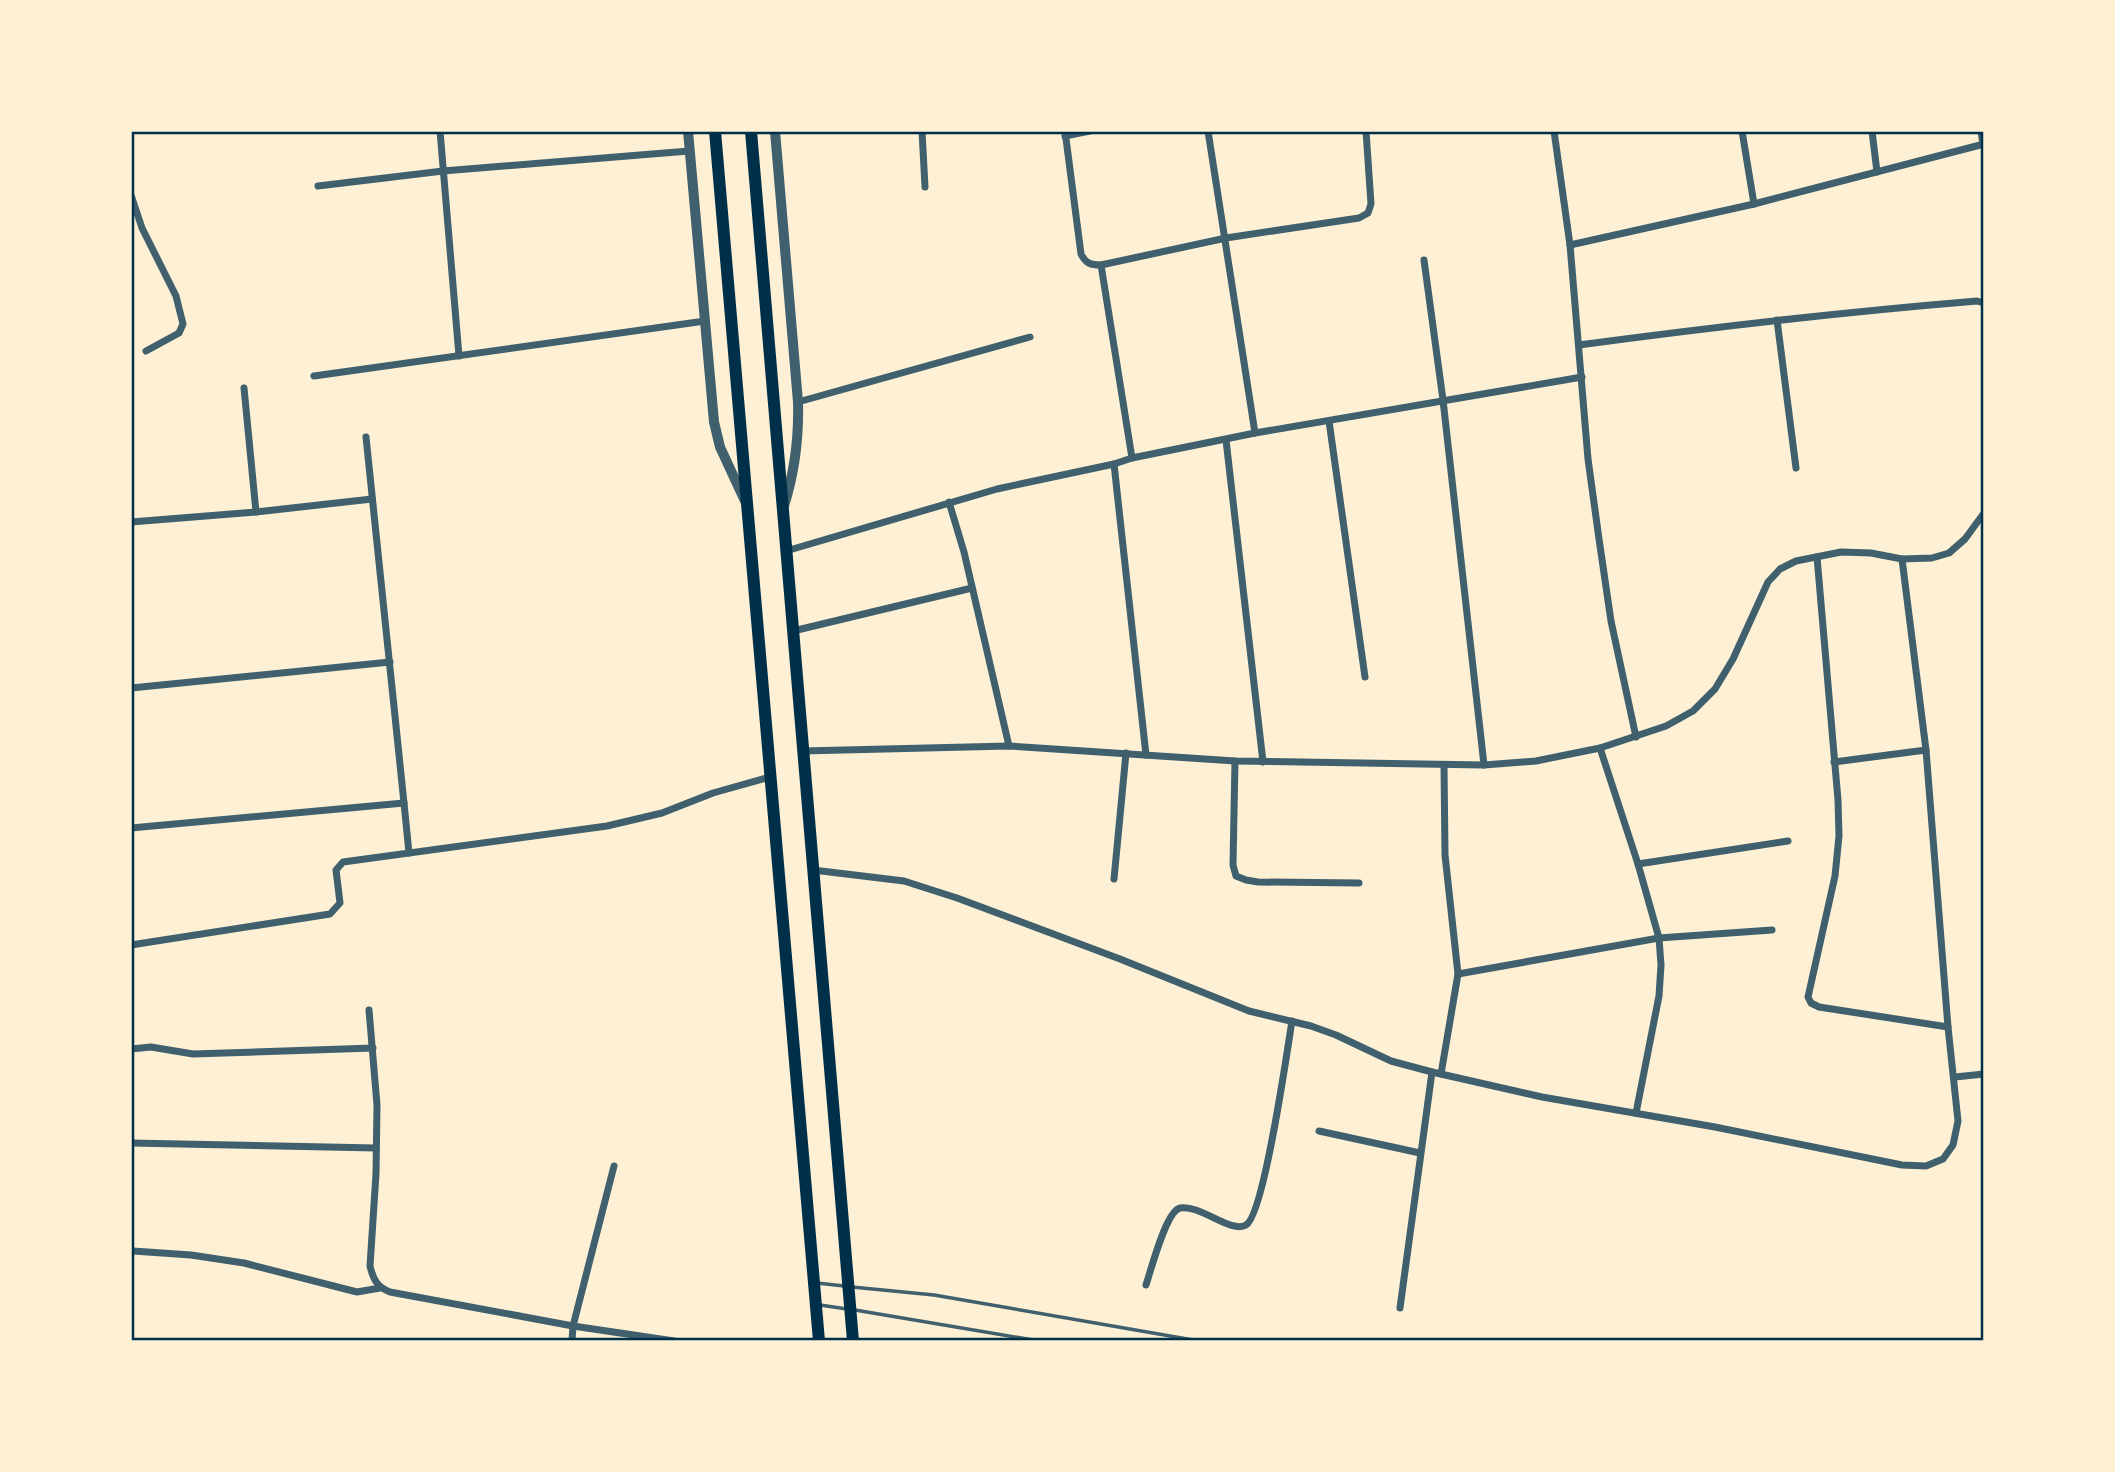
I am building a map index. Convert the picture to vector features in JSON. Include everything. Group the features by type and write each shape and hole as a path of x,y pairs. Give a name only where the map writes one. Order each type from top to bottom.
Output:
{"highway":[{"path":"715,131 819,1341"},
{"path":"751,131 853,1341"}],"street":[{"path":"440,131 459,356"},
{"path":"688,131 714,422 720,447 747,505"},
{"path":"775,131 799,435 794,473 783,510"},
{"path":"922,131 925,187"},
{"path":"1090,131 1065,133 1081,254 1084,261 1091,265 1226,238 1359,218 1368,213 1371,204 1366,131"},
{"path":"1208,131 1255,433"},
{"path":"1554,131 1570,245 1588,459 1611,621 1636,737"},
{"path":"1742,131 1754,204"},
{"path":"1872,131 1877,172"},
{"path":"1570,245 1754,204 1984,144 1981,131"},
{"path":"318,186 443,172 689,151"},
{"path":"131,195 142,228 176,296 183,324 179,333 146,351"},
{"path":"1423,260 1443,400 1484,765"},
{"path":"1101,265 1132,458"},
{"path":"1579,345 1777,320 1965,302 1984,303"},
{"path":"1777,320 1796,468"},
{"path":"314,376 705,321"},
{"path":"798,402 1030,337"},
{"path":"786,551 997,489 1132,458 1255,433 1582,377"},
{"path":"244,388 256,512"},
{"path":"1329,421 1366,677"},
{"path":"366,436 409,853"},
{"path":"1226,440 1263,762"},
{"path":"1114,464 1146,755"},
{"path":"131,522 372,499"},
{"path":"949,502 1009,746"},
{"path":"803,751 1009,746 1263,762 1484,765 1536,761 1600,748 1636,737 1666,726 1693,711 1715,690 1733,659 1768,582 1780,569 1796,561 1851,552 1902,559 1932,558 1949,553 1965,539 1984,513"},
{"path":"1817,557 1839,836 1835,876 1808,997 1811,1003 1819,1007 1948,1027"},
{"path":"813,870 904,881 1032,925 1248,1011 1336,1035 1391,1061 1432,1072 1542,1097 1715,1127 1902,1165 1926,1166 1943,1159 1953,1145 1958,1121 1926,750 1902,559"},
{"path":"793,631 972,588"},
{"path":"131,688 390,662"},
{"path":"1600,748 1659,938 1659,996 1636,1113"},
{"path":"1834,762 1926,750"},
{"path":"1115,879 1126,753"},
{"path":"1235,761 1233,865 1236,876 1258,882 1359,883"},
{"path":"1441,1074 1458,974 1445,855 1444,765"},
{"path":"131,945 330,914 340,903 336,875 340,864 635,821 713,793 769,777"},
{"path":"131,828 404,803"},
{"path":"1638,864 1788,841"},
{"path":"1458,974 1659,938 1772,930"},
{"path":"369,1010 377,1105 370,1266 373,1278 380,1288"},
{"path":"1146,1285 1166,1226 1171,1214 1178,1208 1191,1208 1234,1226 1249,1224 1256,1211 1265,1173 1292,1021"},
{"path":"131,1049 151,1047 193,1054 373,1048"},
{"path":"1400,1308 1432,1072"},
{"path":"1955,1077 1984,1074"},
{"path":"1320,1131 1420,1153"},
{"path":"131,1143 376,1148"},
{"path":"572,1341 573,1326 614,1166"},
{"path":"133,1251 191,1255 244,1263 357,1292 380,1288 573,1326 674,1341"}],"lane":[{"path":"815,1283 961,1299 1199,1341"},
{"path":"817,1305 1039,1341"}]}
